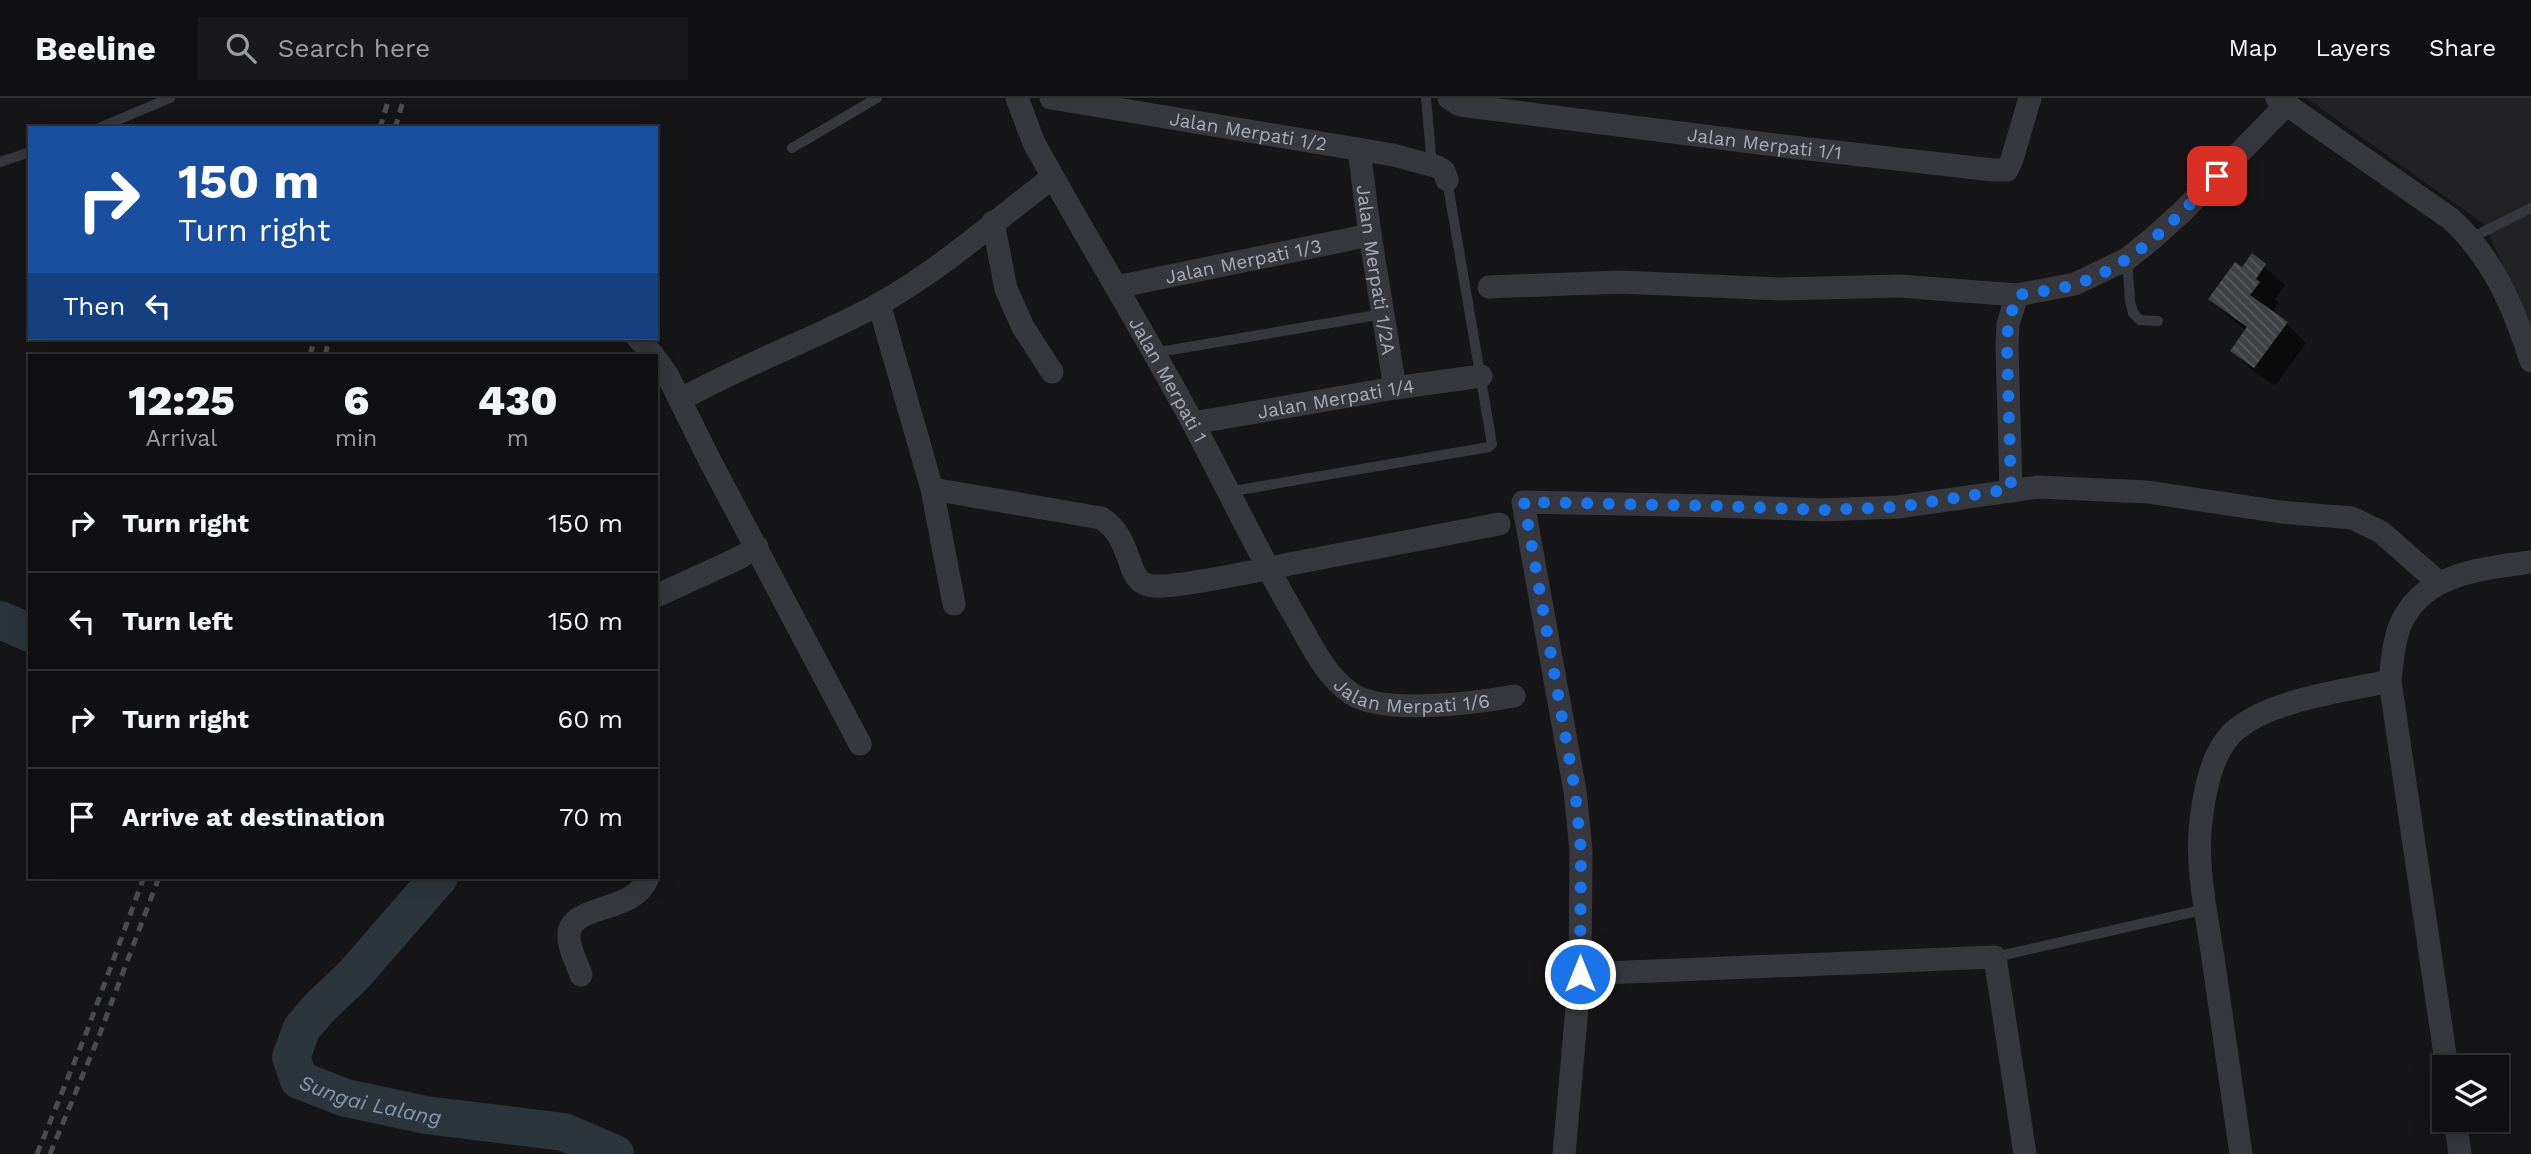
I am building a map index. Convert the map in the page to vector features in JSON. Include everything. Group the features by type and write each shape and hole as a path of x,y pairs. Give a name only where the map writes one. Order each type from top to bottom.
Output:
{"street":[{"name":"Jalan Merpati 1","path":"1017,98 1034,143 1052,177 1193,423 1267,569 1321,662"},
{"name":"Jalan Merpati 1/2","path":"1051,98 1119,104 1393,155 1441,172"},
{"name":"Jalan Merpati 1/1","path":"1449,98 1460,105 1993,170 2007,170 2030,98"},
{"path":"1489,287 1620,282 1780,289 1899,286 2017,295 2075,284 2127,259 2182,212 2282,101 2451,219 2471,238 2489,262 2503,288 2531,361"},
{"name":"Jalan Merpati 1/2A","path":"1359,150 1395,388"},
{"path":"680,400 720,378 879,304 973,240 1052,177"},
{"path":"993,222 1006,289 1023,327 1052,372"},
{"name":"Jalan Merpati 1/3","path":"1116,287 1370,235"},
{"path":"2011,489 2007,347 2008,324 2017,295"},
{"path":"879,304 932,489 954,604"},
{"path":"640,340 652,354"},
{"path":"658,362 668,376 860,744"},
{"name":"Jalan Merpati 1/4","path":"1193,423 1481,376"},
{"path":"1565,1154 1580,974 1581,850 1575,791 1524,502 1823,510 1898,507 2038,487 2148,492 2281,512 2353,518 2381,531 2438,582"},
{"path":"932,489 1101,518 1111,523 1118,532 1135,574 1141,582 1154,586 1267,569 1499,524"},
{"path":"658,595 757,547"},
{"path":"2445,1055 2390,681 2394,646 2400,626 2409,610 2438,582 2461,573 2531,562"},
{"name":"Jalan Merpati 1/6","path":"1321,662 1336,681 1352,694 1364,701 1381,704 1463,704 1514,696"},
{"path":"2241,1154 2202,893 2200,831 2205,798 2216,761 2228,737 2249,721 2289,703 2390,681"},
{"path":"581,975 568,936 572,923 579,917 633,896 645,887 647,879"},
{"path":"1580,974 1995,957 2025,1154"},
{"path":"2457,1132 2460,1154"}],"lane":[{"path":"104,126 170,98"},
{"path":"792,148 877,98"},
{"path":"1228,492 1489,447 1492,444 1426,98"},
{"path":"0,162 28,153"},
{"path":"2471,238 2531,208"},
{"path":"2127,259 2133,313 2140,320 2158,321"},
{"path":"1153,353 1383,314"},
{"path":"1995,957 2206,909"}],"shaded area":[{"path":"2306,98 2531,98 2531,328 2484,224"}],"building":[{"path":"2252,253 2266,264 2256,279 2260,282 2250,295 2288,322 2254,368 2230,351 2247,327 2208,299 2235,262 2242,267"}],"waterway":[{"name":"Sungai Lalang","path":"0,620 28,632"},
{"name":"Sungai Lalang","path":"437,879 353,976 302,1028 291,1057 299,1080 346,1098 426,1115 564,1132 615,1154"}],"railway":[{"path":"381,126 389,98"},
{"path":"396,126 404,98"},
{"path":"310,354 314,340"},
{"path":"325,354 329,340"},
{"path":"37,1154 87,1031 143,879"},
{"path":"50,1154 99,1036 158,879"}],"route":[{"path":"1580,974 1581,850 1575,791 1524,502 1823,510 1898,507 2011,489 2007,347 2008,324 2017,295 2075,284 2127,259 2182,212 2217,176"}]}
